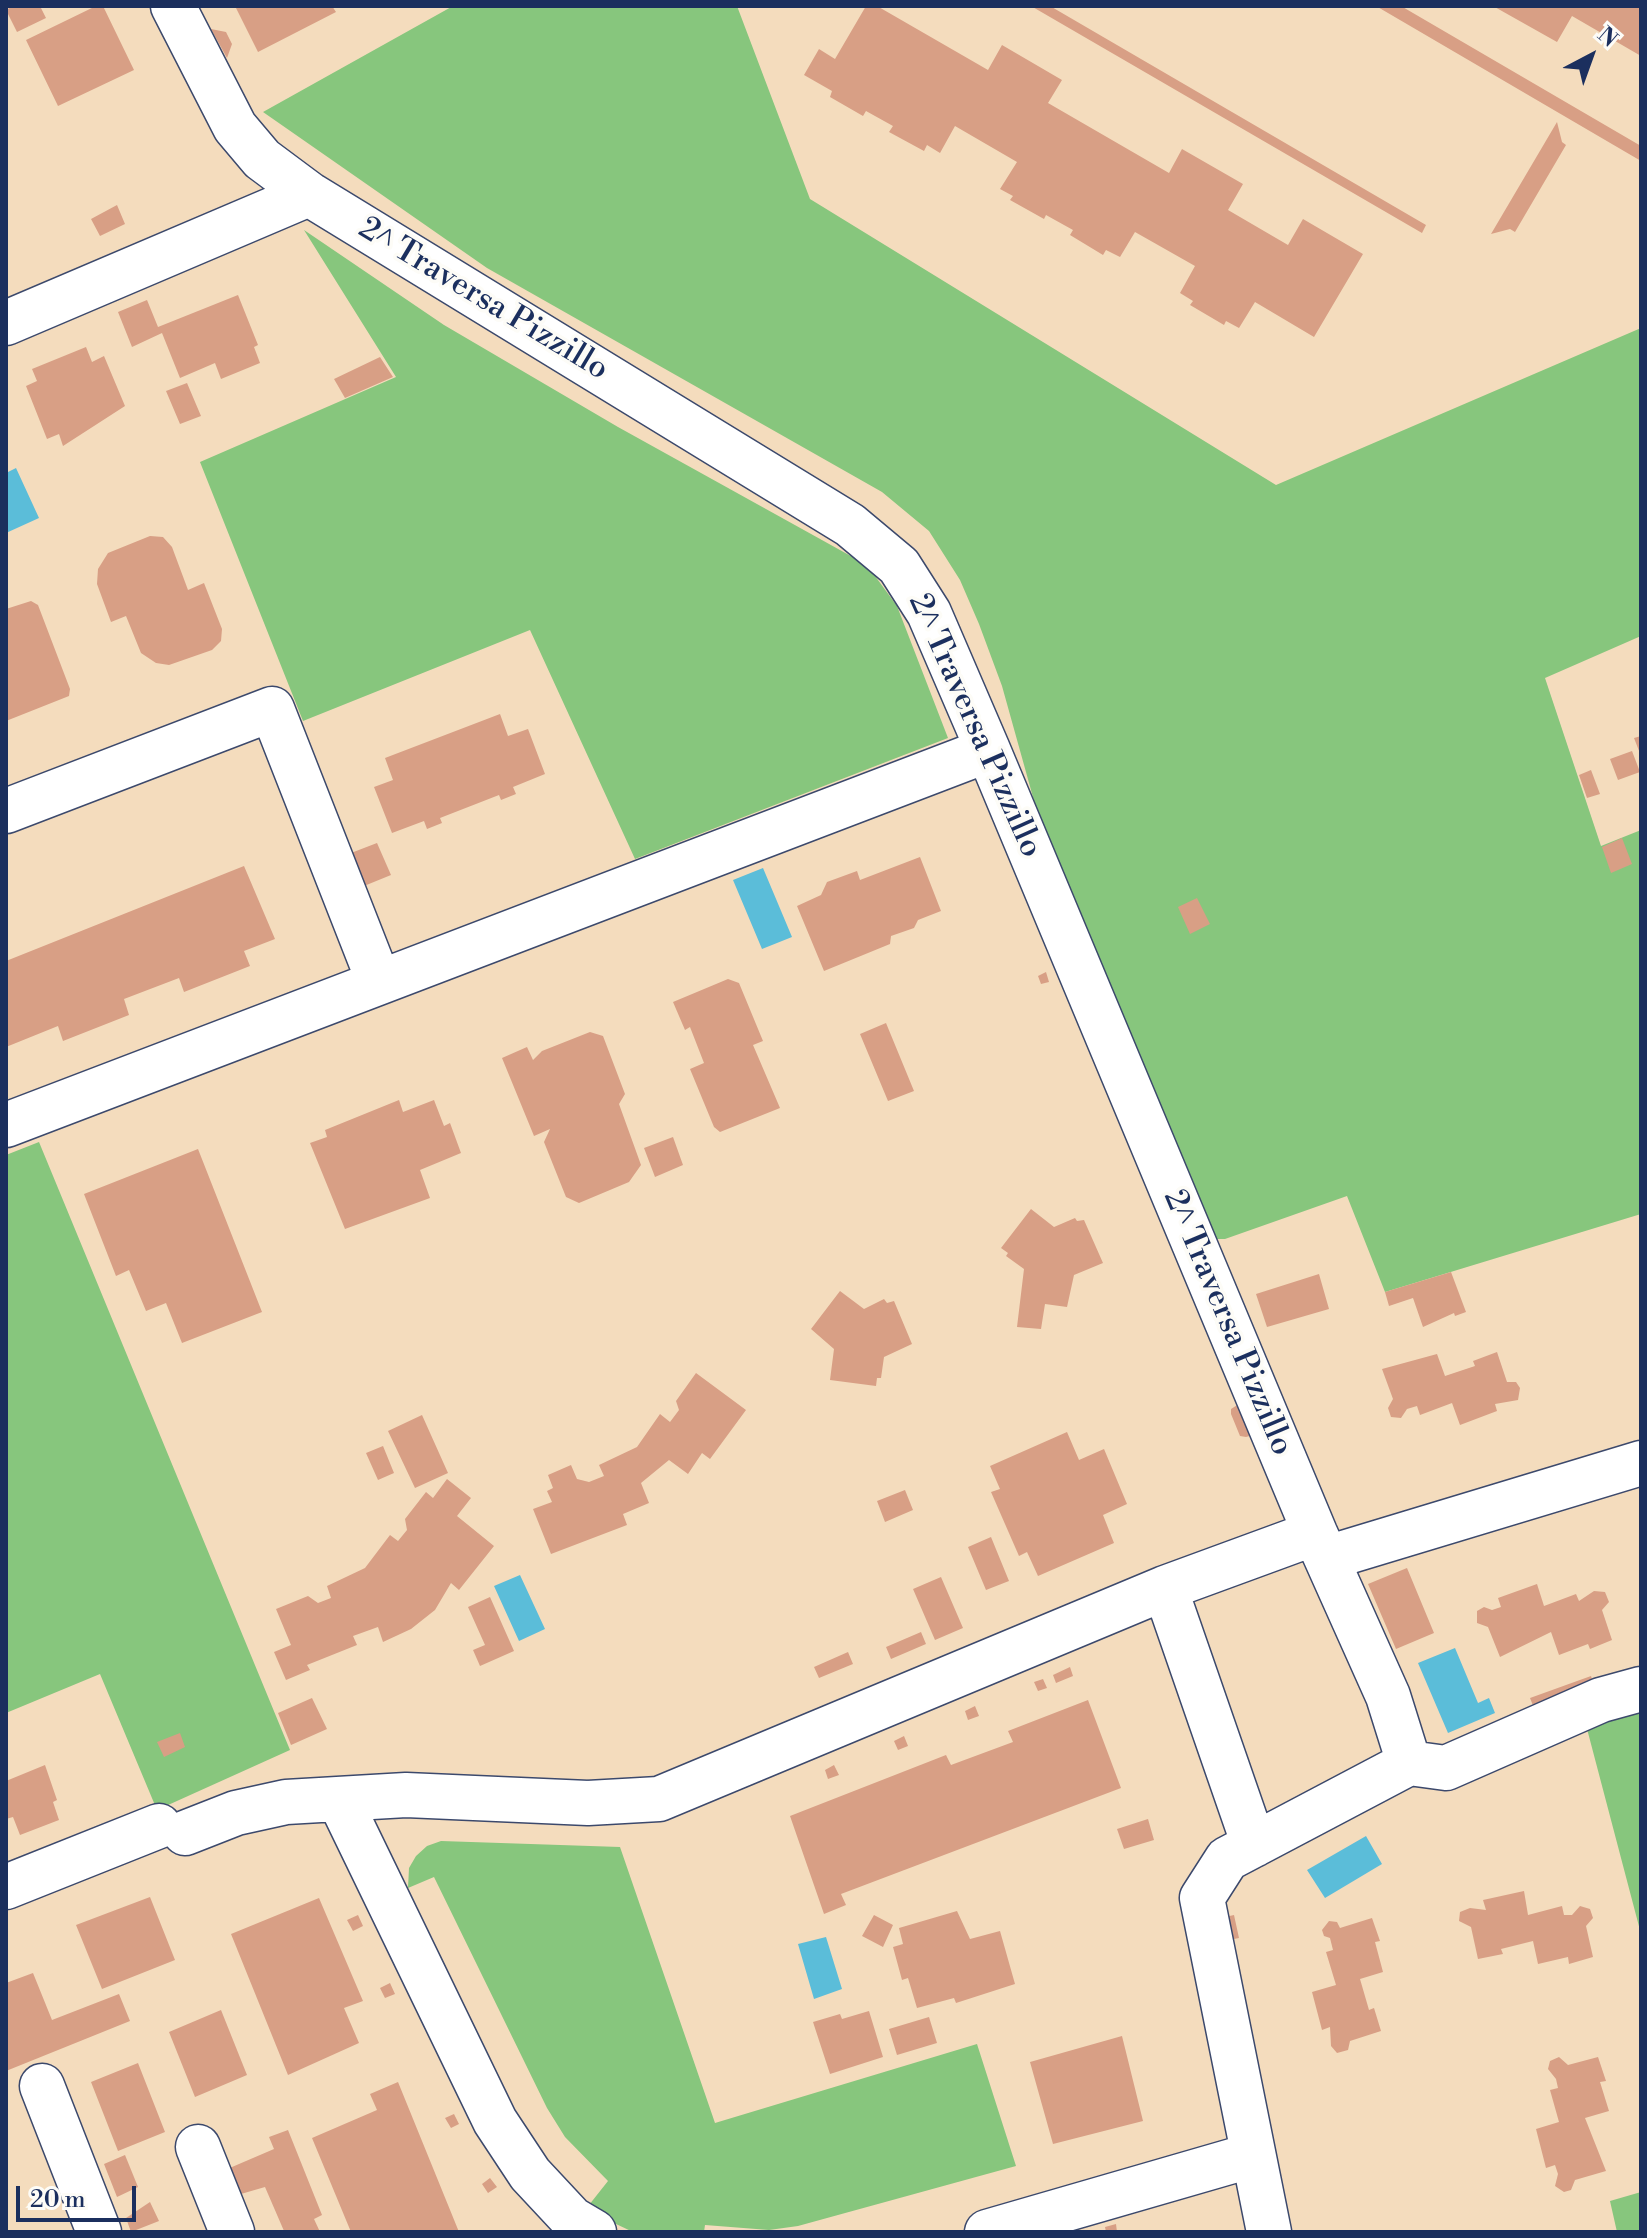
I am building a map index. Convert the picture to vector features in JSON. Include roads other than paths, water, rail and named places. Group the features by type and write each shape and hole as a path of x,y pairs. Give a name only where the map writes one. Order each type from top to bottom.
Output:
{"street":[{"name":"2^ Traversa Pizzillo","path":"173,6 235,127 262,159 309,194 850,525 899,566 929,613 988,750 1321,1546 1388,1696 1409,1763"},
{"path":"6,323 309,194"},
{"path":"6,811 272,709 379,982"},
{"path":"6,1125 988,750"},
{"path":"6,1887 172,1829 274,1805 406,1795 588,1803 659,1799 1165,1588 1641,1463"},
{"path":"1165,1588 1254,1845"},
{"path":"1269,2232 1202,1898 1227,1859 1409,1763 1446,1768 1601,1700 1641,1689"},
{"path":"339,1799 495,2121 530,2174 572,2219 594,2232"},
{"path":"42,2086 99,2232"},
{"path":"198,2147 232,2232"},
{"path":"987,2232 1253,2155"}],"water":[{"path":"16,468 39,518 6,533 6,473"},
{"path":"763,868 792,937 762,949 733,880"},
{"path":"520,1575 545,1629 519,1641 494,1586"},
{"path":"1455,1648 1478,1703 1489,1698 1495,1713 1448,1733 1418,1663"},
{"path":"1366,1836 1382,1864 1325,1898 1307,1870"},
{"path":"826,1937 842,1989 814,1999 798,1944"}]}
